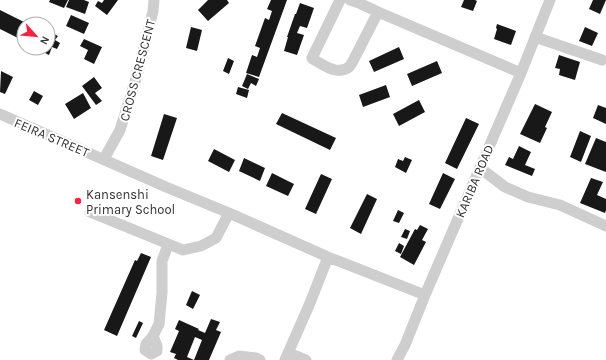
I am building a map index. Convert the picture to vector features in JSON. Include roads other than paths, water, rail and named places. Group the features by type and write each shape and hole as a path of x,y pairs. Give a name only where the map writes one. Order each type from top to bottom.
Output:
{"street":[{"name":"CROSS CRESCENT","path":"104,159 120,130 138,72 153,11 154,0"},
{"path":"340,0 312,58 337,70 349,67 378,12"},
{"name":"KARIBA ROAD","path":"396,360 405,345 425,295 521,73 550,0"},
{"path":"356,1 378,12 521,73"},
{"path":"535,37 602,60"},
{"name":"FEIRA STREET","path":"0,114 328,257 425,295"},
{"path":"480,168 505,187 528,197 560,205 606,226"},
{"path":"90,212 183,250 201,246 216,238 229,213"},
{"path":"153,336 159,324 162,293 162,262 168,244"},
{"path":"306,360 287,356 328,257"},
{"path":"230,360 239,356 256,358 260,360"}],"place":[{"name":"Kansenshi Primary School","path":"78,201"}]}
